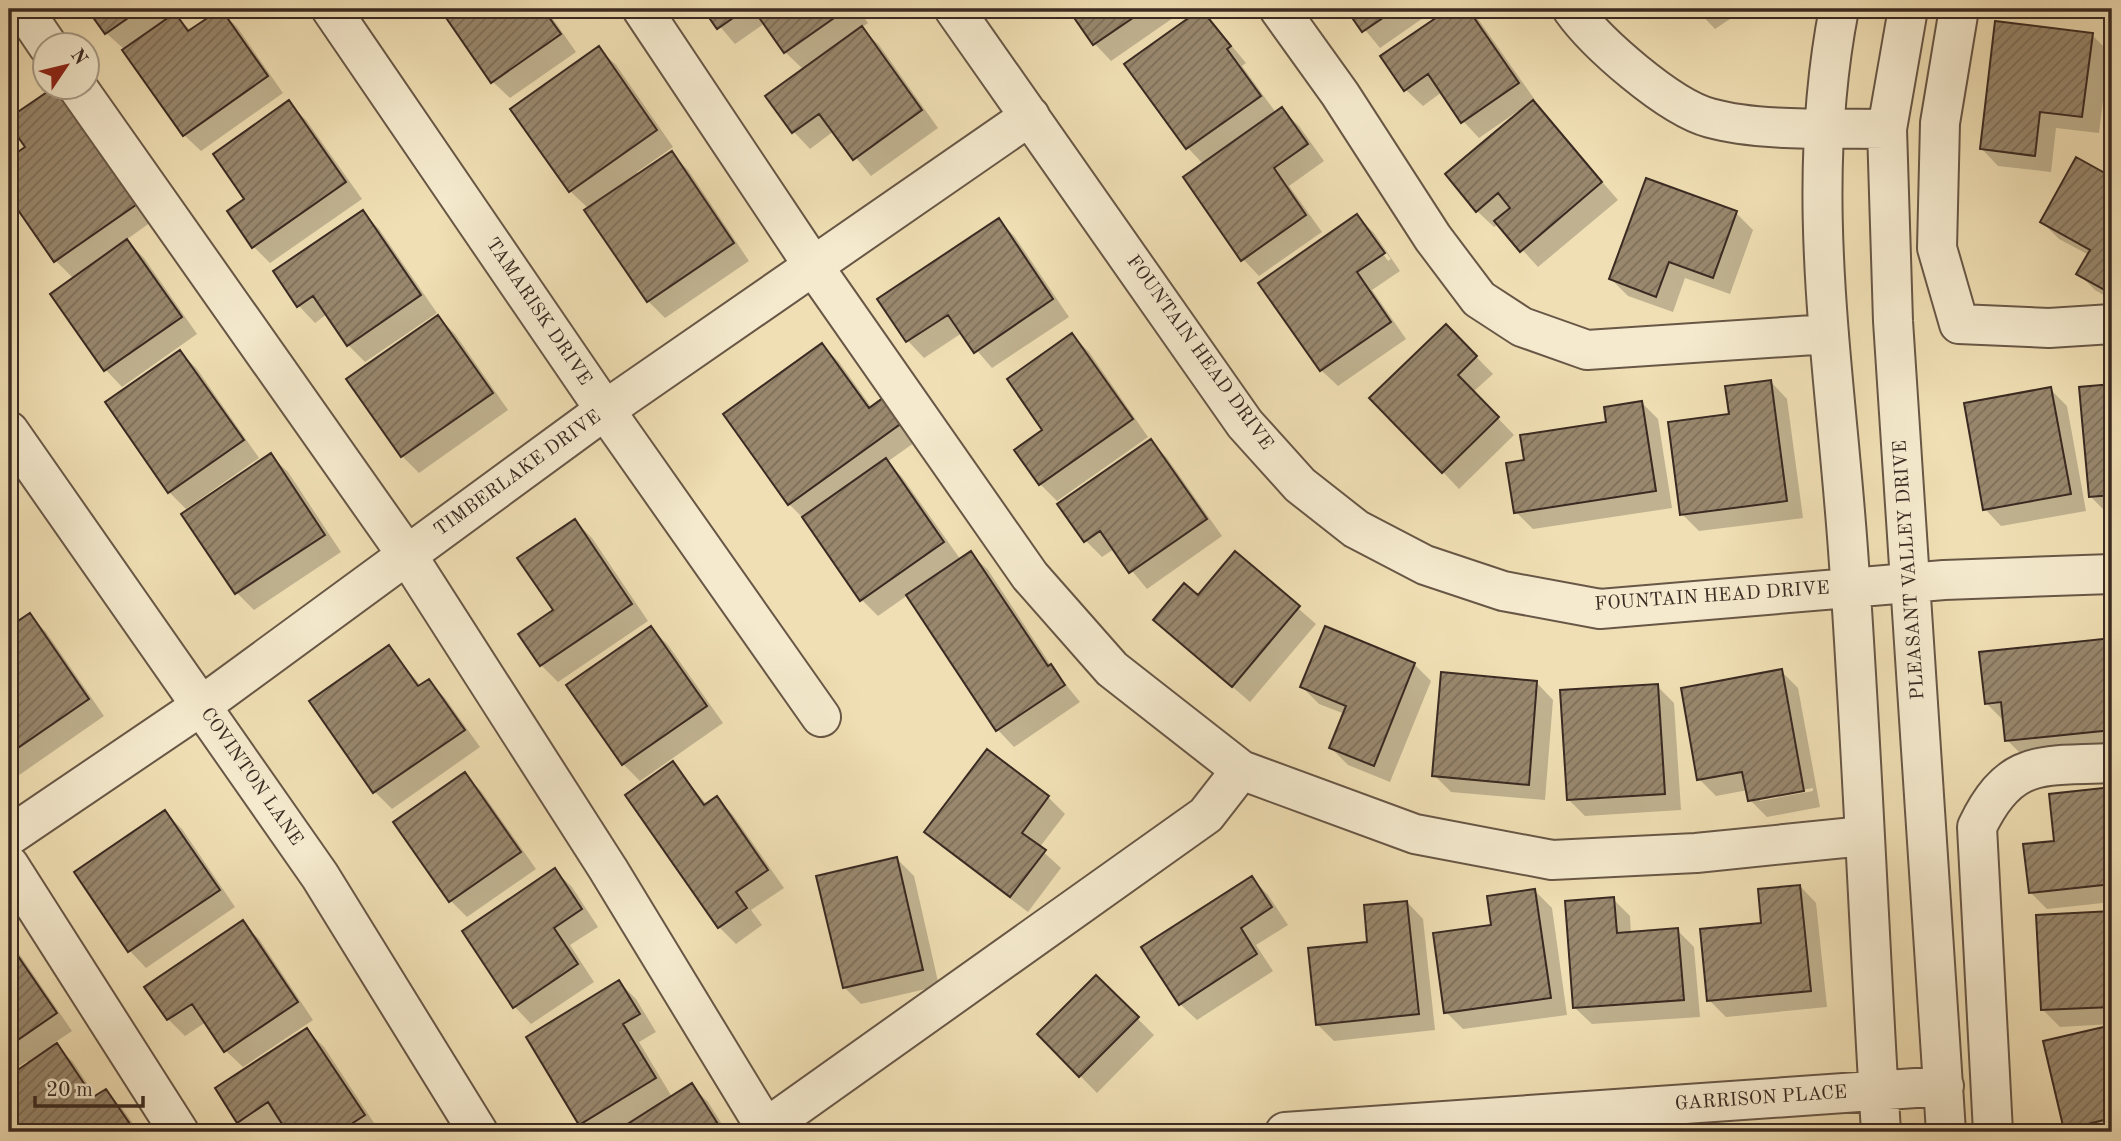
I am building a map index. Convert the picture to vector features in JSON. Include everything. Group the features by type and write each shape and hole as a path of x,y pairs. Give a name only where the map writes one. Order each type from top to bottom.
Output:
{"street":[{"path":"23,9 39,32"},
{"name":"TAMARISK DRIVE","path":"331,9 605,410 821,717"},
{"path":"642,9 814,267 1030,576 1112,669 1241,770 1415,834 1552,860 1696,853 1864,836"},
{"name":"FOUNTAIN HEAD DRIVE","path":"954,9 1245,424 1300,485 1356,529 1425,565 1503,591 1600,610 1850,587 2112,574"},
{"path":"1279,9 1340,93 1433,238 1479,299 1522,327 1587,350 1829,334"},
{"path":"1572,9 1617,59 1660,90 1707,118 1745,125 1887,129"},
{"path":"1839,9 1829,60 1822,128 1820,197 1850,587 1881,1132"},
{"name":"PLEASANT VALLEY DRIVE","path":"1908,9 1887,129 1893,321 1946,1132"},
{"path":"1959,9 1940,122 1937,248 1959,324 2049,328 2112,324"},
{"path":"88,102 407,555 608,869 767,1130 1206,815 1241,770"},
{"name":"TIMBERLAKE DRIVE","path":"9,836 201,706 605,410 1030,116"},
{"name":"COVINTON LANE","path":"9,431 320,876 478,1132"},
{"path":"1993,1132 1977,869 1977,827 1989,803 2005,782 2032,767 2112,763"},
{"path":"9,865 179,1132"},
{"name":"GARRISON PLACE","path":"1285,1132 1944,1086"}],"building":[{"path":"87,9 141,9 105,34"},
{"path":"221,9 268,76 183,136 122,50 175,13 188,31"},
{"path":"440,9 543,9 561,34 491,83"},
{"path":"703,9 746,9 717,29"},
{"path":"753,9 847,9 784,53"},
{"path":"1068,9 1146,9 1093,45"},
{"path":"1201,9 1231,46 1227,49 1261,96 1186,149 1124,64"},
{"path":"1346,9 1396,9 1362,32"},
{"path":"1449,9 1468,9 1519,83 1461,123 1428,74 1404,91 1380,56"},
{"path":"1995,21 2093,33 2082,117 2040,112 2035,156 1980,149"},
{"path":"862,26 922,110 853,160 819,114 792,133 765,96"},
{"path":"599,46 657,130 569,192 510,109"},
{"path":"289,100 346,182 252,248 227,211 244,199 213,154"},
{"path":"1533,100 1602,182 1520,252 1494,221 1510,208 1498,193 1476,212 1445,174"},
{"path":"32,102 74,102 143,200 54,262 9,197 9,158 25,147 9,124 9,118"},
{"path":"1282,107 1308,144 1274,168 1306,215 1241,261 1183,177"},
{"path":"672,151 734,243 647,302 584,210"},
{"path":"2076,157 2112,177 2112,294 2076,274 2090,250 2040,222"},
{"path":"1646,178 1737,211 1713,278 1669,262 1656,297 1609,279"},
{"path":"363,210 421,295 347,346 313,296 297,307 273,271"},
{"path":"1357,214 1385,253 1357,272 1391,322 1320,371 1258,283"},
{"path":"999,218 1053,299 974,353 948,315 906,342 877,299"},
{"path":"127,239 182,317 104,371 50,294"},
{"path":"438,315 493,393 401,457 346,379"},
{"path":"1446,324 1477,356 1458,375 1499,417 1442,473 1369,398"},
{"path":"1072,333 1133,419 1039,485 1014,450 1042,430 1007,379"},
{"path":"822,343 869,408 887,395 906,420 788,505 723,414"},
{"path":"180,350 244,440 168,493 105,402"},
{"path":"1771,380 1787,501 1680,515 1668,422 1729,414 1725,386"},
{"path":"2112,384 2112,495 2089,497 2079,387"},
{"path":"2051,387 2071,494 1983,510 1964,403"},
{"path":"1642,401 1656,491 1514,513 1506,463 1524,460 1520,435 1606,422 1604,407"},
{"path":"1151,439 1207,519 1129,573 1100,531 1084,542 1057,504"},
{"path":"271,453 325,535 235,594 181,514"},
{"path":"886,458 944,542 860,601 802,517"},
{"path":"575,519 632,604 540,666 518,634 553,610 517,558"},
{"path":"971,551 1048,666 1051,664 1065,685 996,731 906,595"},
{"path":"1235,551 1300,606 1232,687 1153,620 1184,583 1198,595"},
{"path":"30,613 89,699 9,754 9,627"},
{"path":"651,626 707,706 622,765 566,685"},
{"path":"1325,626 1415,663 1374,766 1329,748 1346,706 1300,687"},
{"path":"2112,638 2112,730 2005,741 2001,702 1985,704 1979,652"},
{"path":"389,645 418,686 429,679 465,730 373,793 309,701"},
{"path":"1782,669 1804,791 1748,801 1742,772 1697,780 1681,688"},
{"path":"1441,672 1537,681 1529,785 1432,776"},
{"path":"1658,684 1665,794 1567,800 1560,690"},
{"path":"987,749 1049,796 1022,833 1046,850 1010,897 924,832"},
{"path":"673,761 704,805 717,796 768,870 736,892 747,908 718,928 625,795"},
{"path":"465,772 521,852 449,902 393,822"},
{"path":"2112,787 2112,884 2029,893 2023,844 2054,841 2049,794"},
{"path":"165,810 220,890 128,952 74,872"},
{"path":"897,857 923,970 843,988 816,876"},
{"path":"555,868 582,909 554,928 578,964 513,1008 462,931"},
{"path":"1252,876 1272,907 1241,928 1257,954 1179,1005 1141,947"},
{"path":"1800,885 1811,991 1707,1001 1700,929 1761,923 1758,889"},
{"path":"1535,889 1551,998 1444,1013 1433,933 1491,925 1487,896"},
{"path":"1614,897 1617,933 1678,928 1684,1000 1573,1008 1565,901"},
{"path":"1407,901 1419,1014 1316,1025 1308,948 1367,942 1364,905"},
{"path":"2112,911 2112,1007 2041,1010 2036,915"},
{"path":"243,920 298,1002 224,1052 192,1004 167,1020 144,987"},
{"path":"9,943 57,1013 9,1046"},
{"path":"1096,975 1139,1017 1079,1077 1037,1034"},
{"path":"619,980 640,1014 623,1024 656,1078 579,1125 526,1037"},
{"path":"2112,1025 2112,1118 2064,1130 2043,1041"},
{"path":"307,1028 365,1115 339,1132 270,1132 282,1124 268,1102 237,1123 215,1088"},
{"path":"57,1043 93,1097 106,1089 130,1124 118,1132 9,1132 9,1076"},
{"path":"692,1083 723,1132 615,1132"}]}
